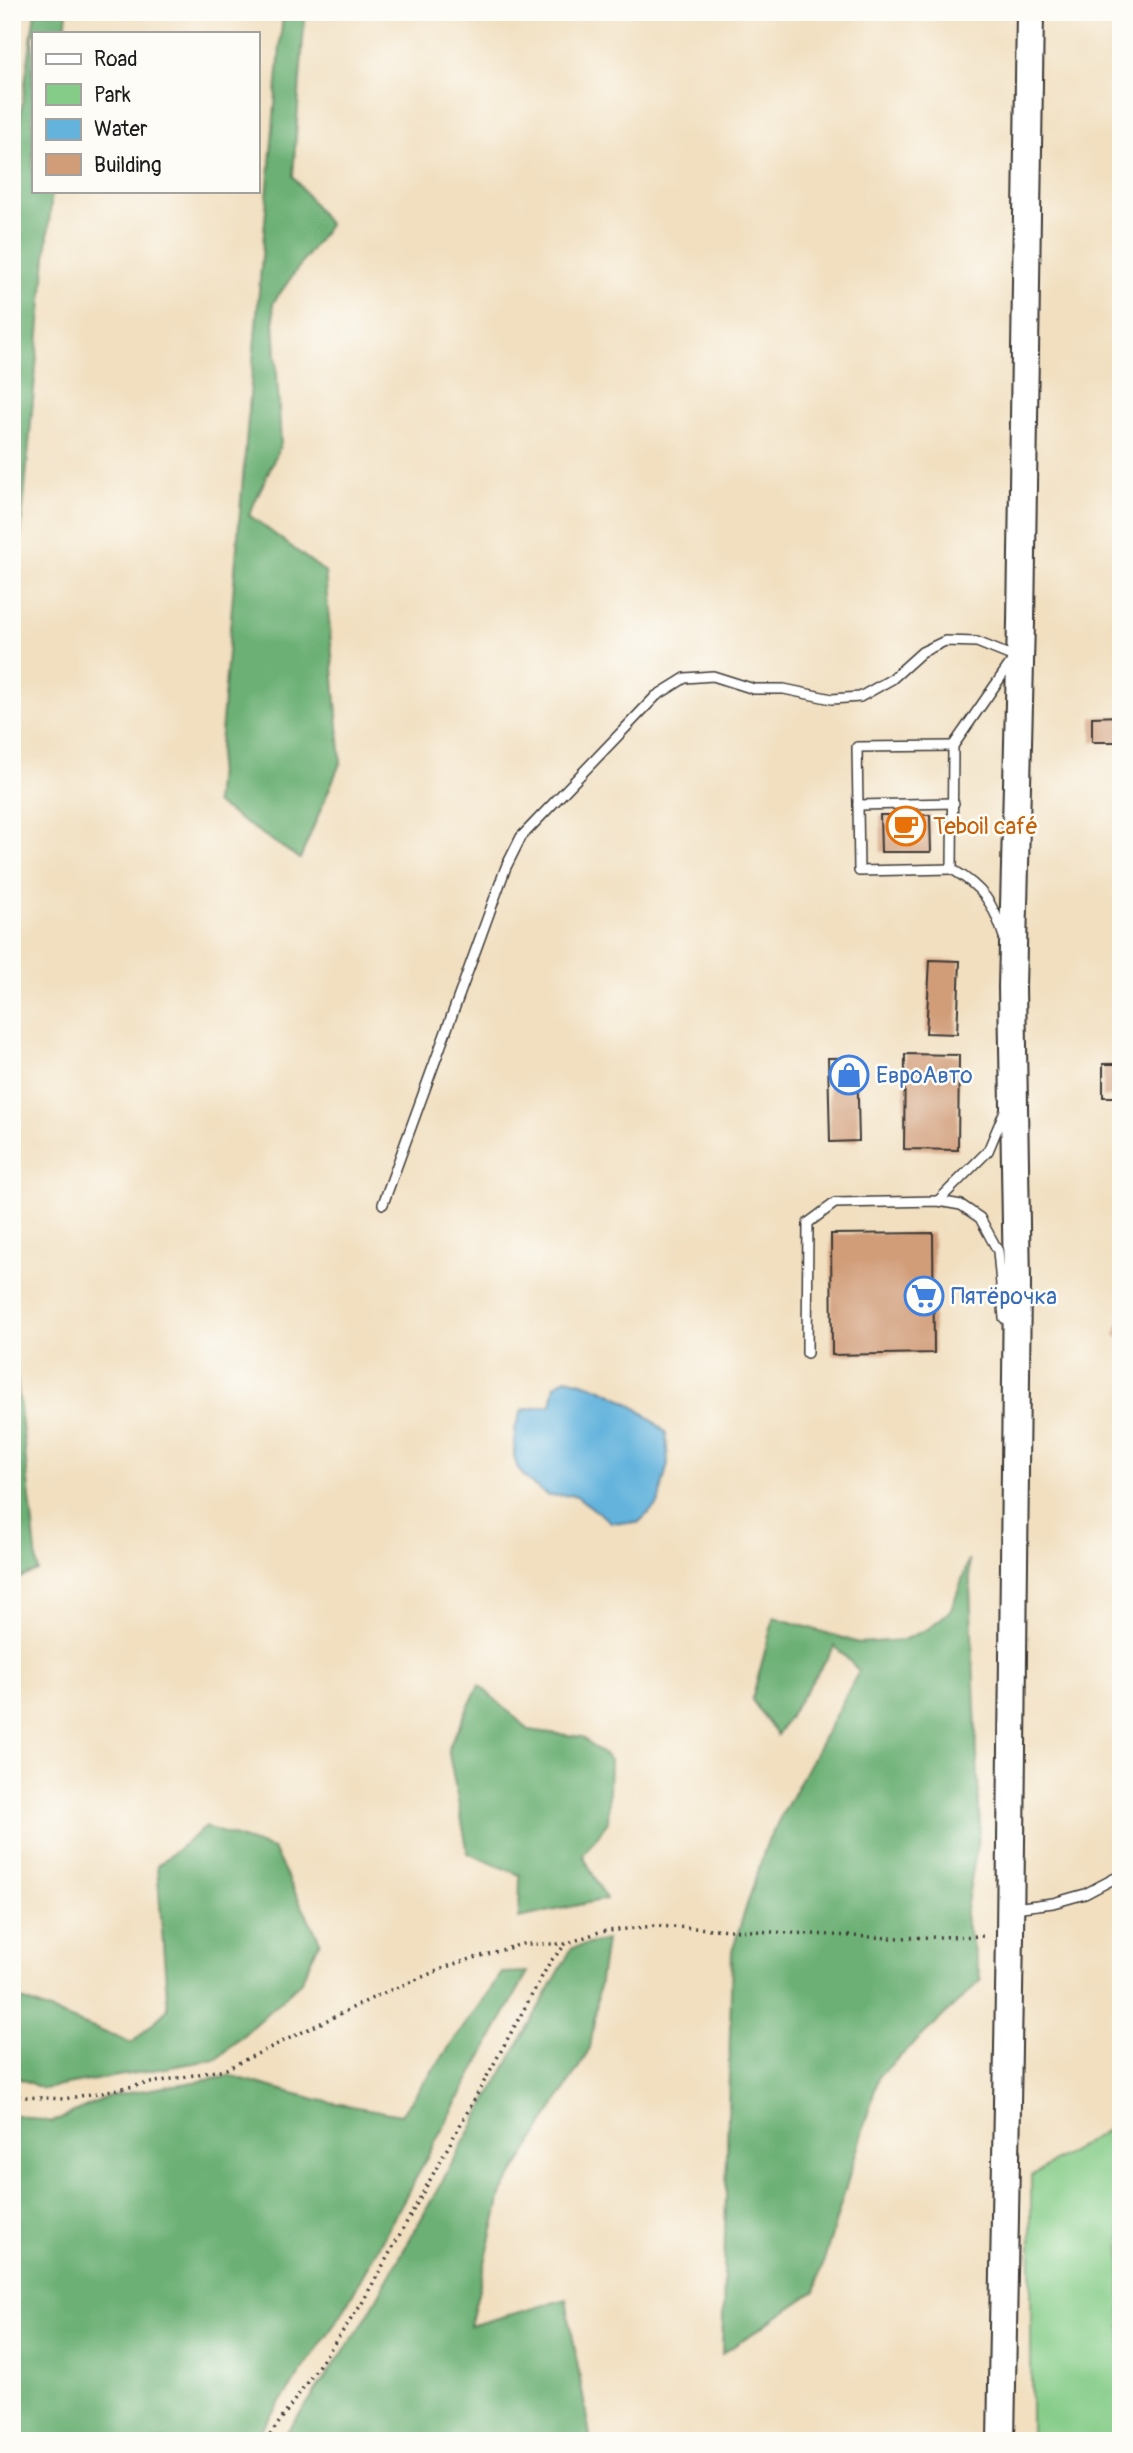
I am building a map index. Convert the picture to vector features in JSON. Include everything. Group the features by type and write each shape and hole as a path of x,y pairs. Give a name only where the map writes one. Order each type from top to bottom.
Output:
{"main road":[{"path":"1001,2441 1016,1436 1017,1284 1012,988 1031,12"}],"lane":[{"path":"952,869 953,746 1014,657 1021,622"},
{"path":"383,1204 506,867 521,837 656,696 685,678 713,676 754,689 784,689 832,699 860,697 892,679 922,652 945,641 978,642 1014,657"},
{"path":"953,746 857,747 859,871 952,869 975,883 996,910 1012,988"},
{"path":"858,805 954,803"},
{"path":"938,1201 988,1151 1007,1105 1013,1053"},
{"path":"807,1353 808,1223 835,1203 938,1201 961,1205 980,1219 998,1251 1016,1436"},
{"path":"1010,1922 1053,1903 1085,1894 1121,1874"}],"path":[{"path":"12,2094 64,2099 226,2069 381,1994 454,1964 522,1944 566,1944 599,1932 654,1926 891,1938 1010,1922"},
{"path":"267,2441 361,2305 550,1962 566,1944"}],"green space":[{"path":"35,12 67,12 65,32 32,32"},
{"path":"283,12 305,12 293,176 329,225 273,303 281,444 249,515 325,572 341,761 300,859 215,803"},
{"path":"32,33 32,192 52,192 12,632 12,175"},
{"path":"12,1334 38,1571 12,1581"},
{"path":"969,1560 980,1828 965,1916 981,1981 879,2076 815,2291 722,2354 732,1951 767,1843 859,1671 835,1646 777,1735 752,1700 774,1617 859,1643 903,1640 928,1629 951,1610"},
{"path":"479,1685 529,1730 582,1737 610,1760 608,1822 583,1855 606,1899 519,1918 520,1875 468,1853 448,1749"},
{"path":"205,1827 273,1849 320,1941 300,1983 217,2059 43,2089 12,2075 12,1996 132,2043 168,2009 157,1866"},
{"path":"606,1940 590,2049 502,2192 470,2326 566,2299 591,2441 281,2441 362,2325 572,1948"},
{"path":"528,1972 341,2315 253,2441 12,2441 12,2114 52,2122 109,2096 231,2076 319,2100 401,2115 502,1973"},
{"path":"1121,2121 1121,2441 1031,2441 1031,2176"}],"water":[{"path":"566,1378 594,1386 620,1398 666,1433 668,1463 658,1504 638,1523 611,1522 575,1495 548,1496 528,1481 517,1467 514,1456 515,1429 522,1410 551,1405 555,1385"}],"building":[{"path":"1121,716 1121,742 1092,742 1092,717"},
{"path":"880,815 930,815 931,852 881,852"},
{"path":"930,960 960,961 957,1034 926,1033"},
{"path":"905,1054 959,1055 958,1150 904,1149"},
{"path":"828,1058 857,1058 859,1141 830,1142"},
{"path":"1103,1064 1121,1064 1121,1097 1103,1097"},
{"path":"933,1233 934,1353 832,1355 831,1234"},
{"path":"1121,1317 1121,1338 1114,1336"}],"place":[{"name":"Teboil café","path":"906,826"},
{"name":"ЕвроАвто","path":"849,1075"},
{"name":"Пятёрочка","path":"924,1296"}]}
